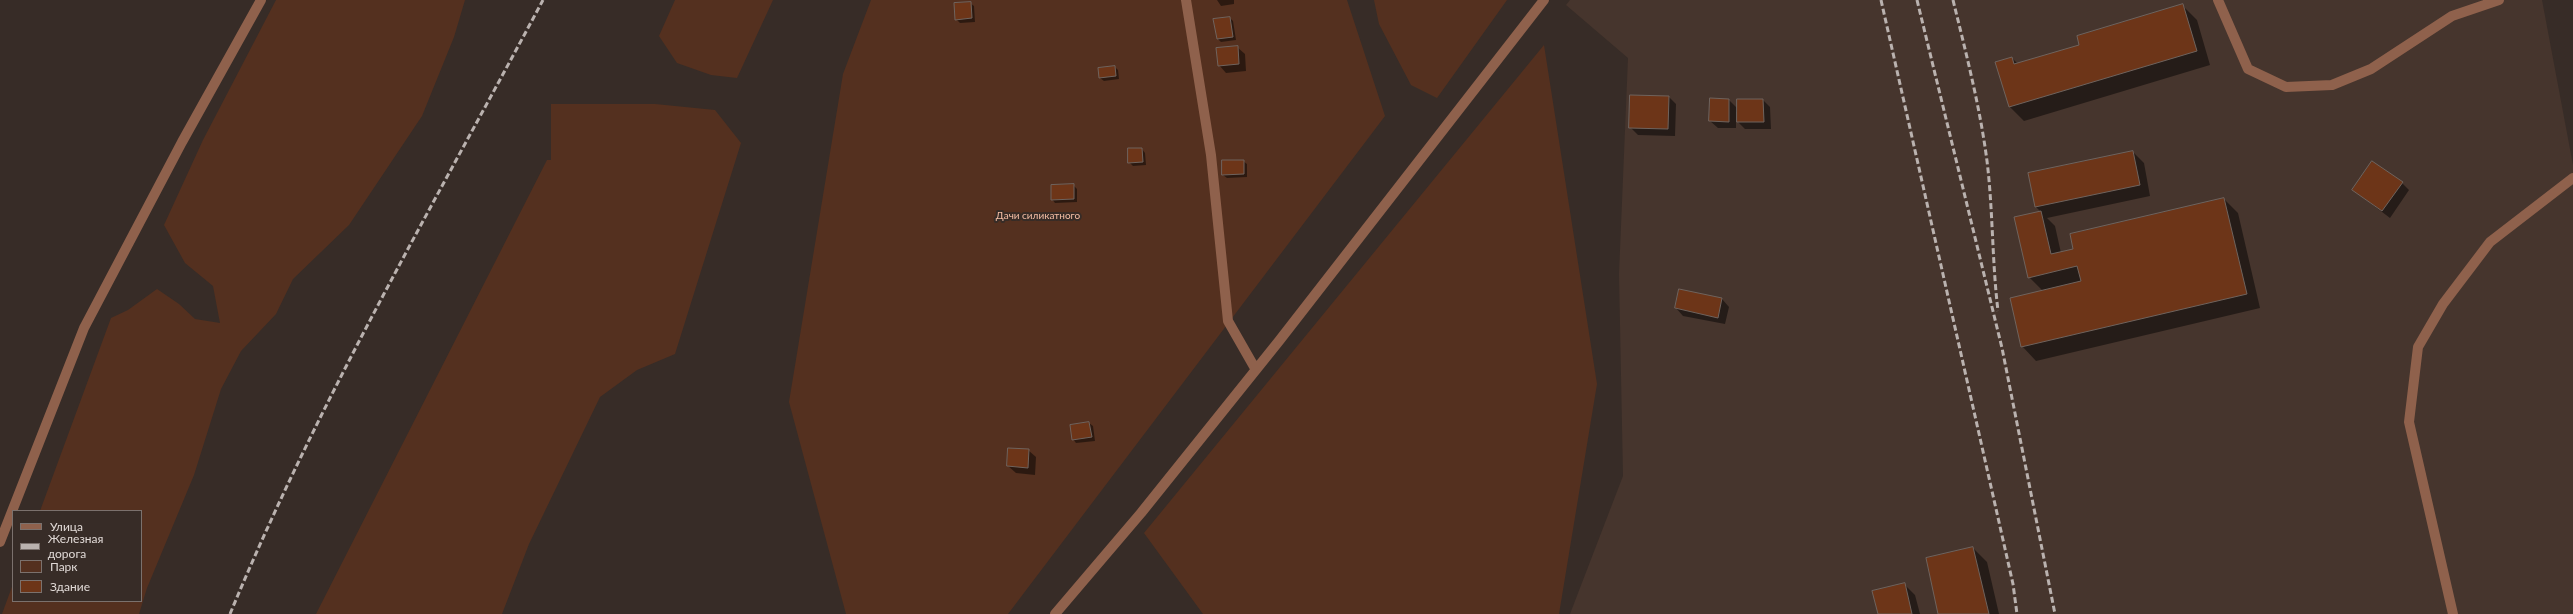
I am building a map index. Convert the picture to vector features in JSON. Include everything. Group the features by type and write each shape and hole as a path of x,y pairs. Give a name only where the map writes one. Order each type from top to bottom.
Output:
{"street":[{"path":"13,510 84,328 182,142 261,0"},
{"path":"1186,0 1211,155 1228,321 1256,370"},
{"path":"1056,614 1141,513 1256,370 1544,0"},
{"path":"2218,0 2248,69 2286,87 2332,85 2371,69 2452,16 2499,0"},
{"path":"2453,614 2409,422 2418,347 2443,304 2490,242 2573,178"},
{"path":"0,542 12,511"}],"shaded area":[{"path":"1570,0 2542,0 2573,165 2573,614 1570,614 1623,476 1619,274 1628,58 1566,5"}],"green space":[{"path":"276,0 465,0 454,37 422,116 349,225 293,279 276,314 241,351 221,389 194,475 147,588 139,614 2,614 12,587 12,602 142,602 142,510 40,510 111,318 128,310 157,289 179,304 195,319 220,323 213,286 185,263 164,225 203,140"},
{"path":"675,0 773,0 737,78 711,75 677,63 659,36"},
{"name":"Дачи силикатного","path":"871,0 1347,0 1385,116 1008,614 846,614 789,402 843,74"},
{"path":"1374,0 1507,0 1437,98 1411,85 1379,24"},
{"path":"1544,45 1597,384 1559,614 1203,614 1144,533"},
{"path":"551,104 655,104 715,110 741,143 675,354 637,370 600,397 529,544 502,614 316,614 547,160 551,160"}],"building":[{"path":"971,2 972,18 955,20 954,3"},
{"path":"2183,4 2197,51 2009,107 1995,62 2012,57 2014,64 2079,45 2077,36"},
{"path":"1230,17 1233,37 1217,39 1213,19"},
{"path":"1238,46 1239,64 1218,66 1216,48"},
{"path":"1115,66 1116,76 1099,78 1098,68"},
{"path":"1630,95 1669,96 1668,129 1629,128"},
{"path":"1710,98 1729,99 1729,122 1709,121"},
{"path":"1737,99 1763,99 1764,122 1737,122"},
{"path":"1128,148 1142,148 1143,162 1128,163"},
{"path":"2133,151 2140,185 2035,207 2028,173"},
{"path":"1222,160 1244,160 1244,174 1222,175"},
{"path":"2372,161 2403,182 2382,211 2352,190"},
{"path":"1074,184 1074,199 1051,200 1051,185"},
{"path":"2224,198 2247,294 2021,347 2010,298 2081,281 2077,266 2028,278 2014,217 2041,211 2051,254 2073,249 2070,234"},
{"path":"1679,289 1722,298 1718,318 1675,308"},
{"path":"1089,422 1092,437 1072,440 1070,425"},
{"path":"1008,448 1029,449 1028,468 1007,466"},
{"path":"1973,547 1989,614 1938,614 1926,558"},
{"path":"1905,583 1912,614 1878,614 1872,591"}],"railway":[{"path":"230,614 264,535 339,380 543,0"},
{"path":"1881,0 2013,584 2017,614"},
{"path":"1917,0 2002,348 2055,614"},
{"path":"1953,0 1977,100 1987,161 1998,311"}]}
